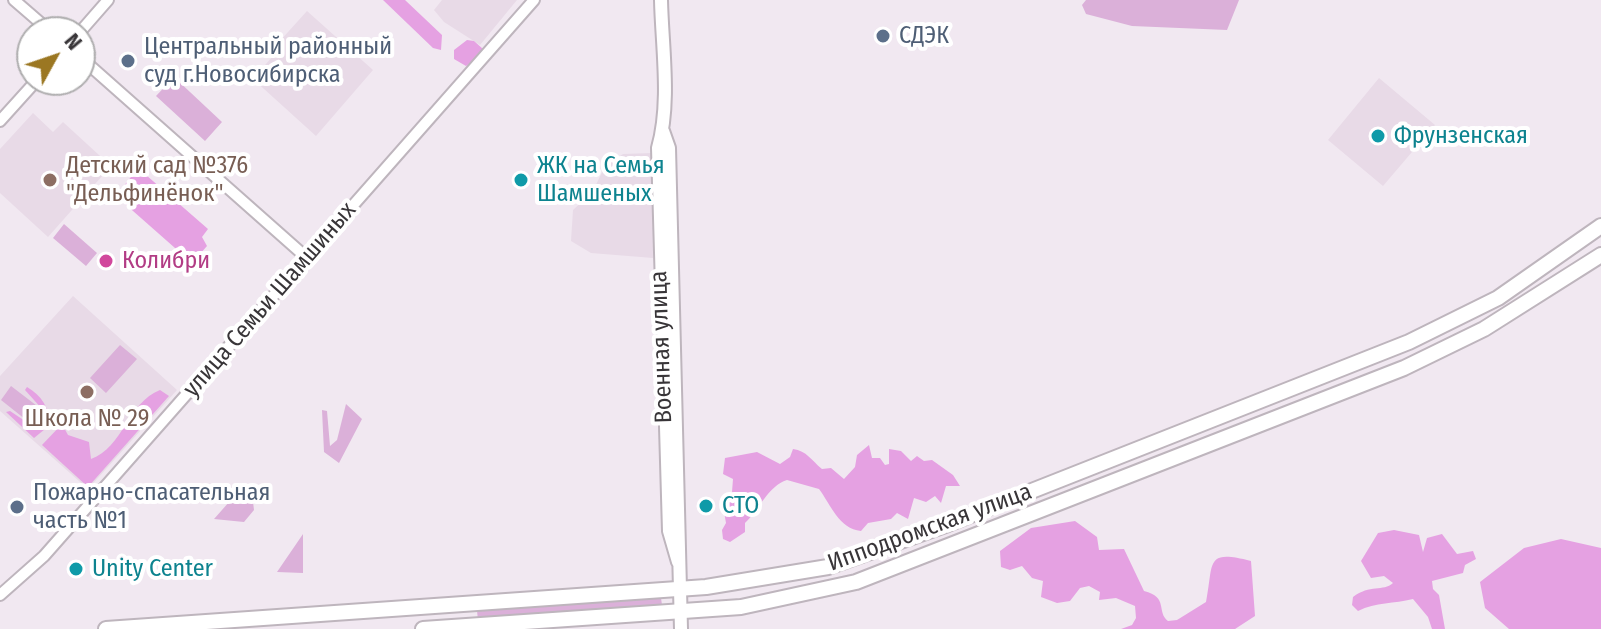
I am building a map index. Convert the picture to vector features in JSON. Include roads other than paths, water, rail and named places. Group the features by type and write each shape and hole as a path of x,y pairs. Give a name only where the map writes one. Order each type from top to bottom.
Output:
{"highway":[{"name":"Ипподромская улица","path":"106,629 679,589 787,576 875,552 1348,366 1470,314 1525,281 1601,226"},
{"name":"Ипподромская улица","path":"423,629 741,607 805,595 883,571 1387,375 1484,329 1601,255"},
{"path":"875,552 871,561 874,567 883,571"}],"main road":[{"name":"Военная улица","path":"661,0 663,131 669,148 670,433 681,530 678,562 681,629"}],"street":[{"path":"14,0 32,16"},
{"path":"94,16 108,0"},
{"name":"улица Семьи Шамшиных","path":"0,595 44,556 534,0"},
{"path":"96,71 307,258"},
{"path":"0,121 23,96"}],"place":[{"name":"СДЭК","path":"883,36"},
{"name":"Центральный районный суд г.Новосибирска","path":"128,61"},
{"name":"Фрунзенская","path":"1378,136"},
{"name":"Детский сад №376 \"Дельфинёнок\"","path":"50,180"},
{"name":"ЖК на Семья Шамшеных","path":"521,180"},
{"name":"Колибри","path":"106,261"},
{"name":"Школа № 29","path":"87,392"},
{"name":"СТО","path":"706,506"},
{"name":"Пожарно-спасательная часть №1","path":"17,507"},
{"name":"Unity Center","path":"76,569"}]}
